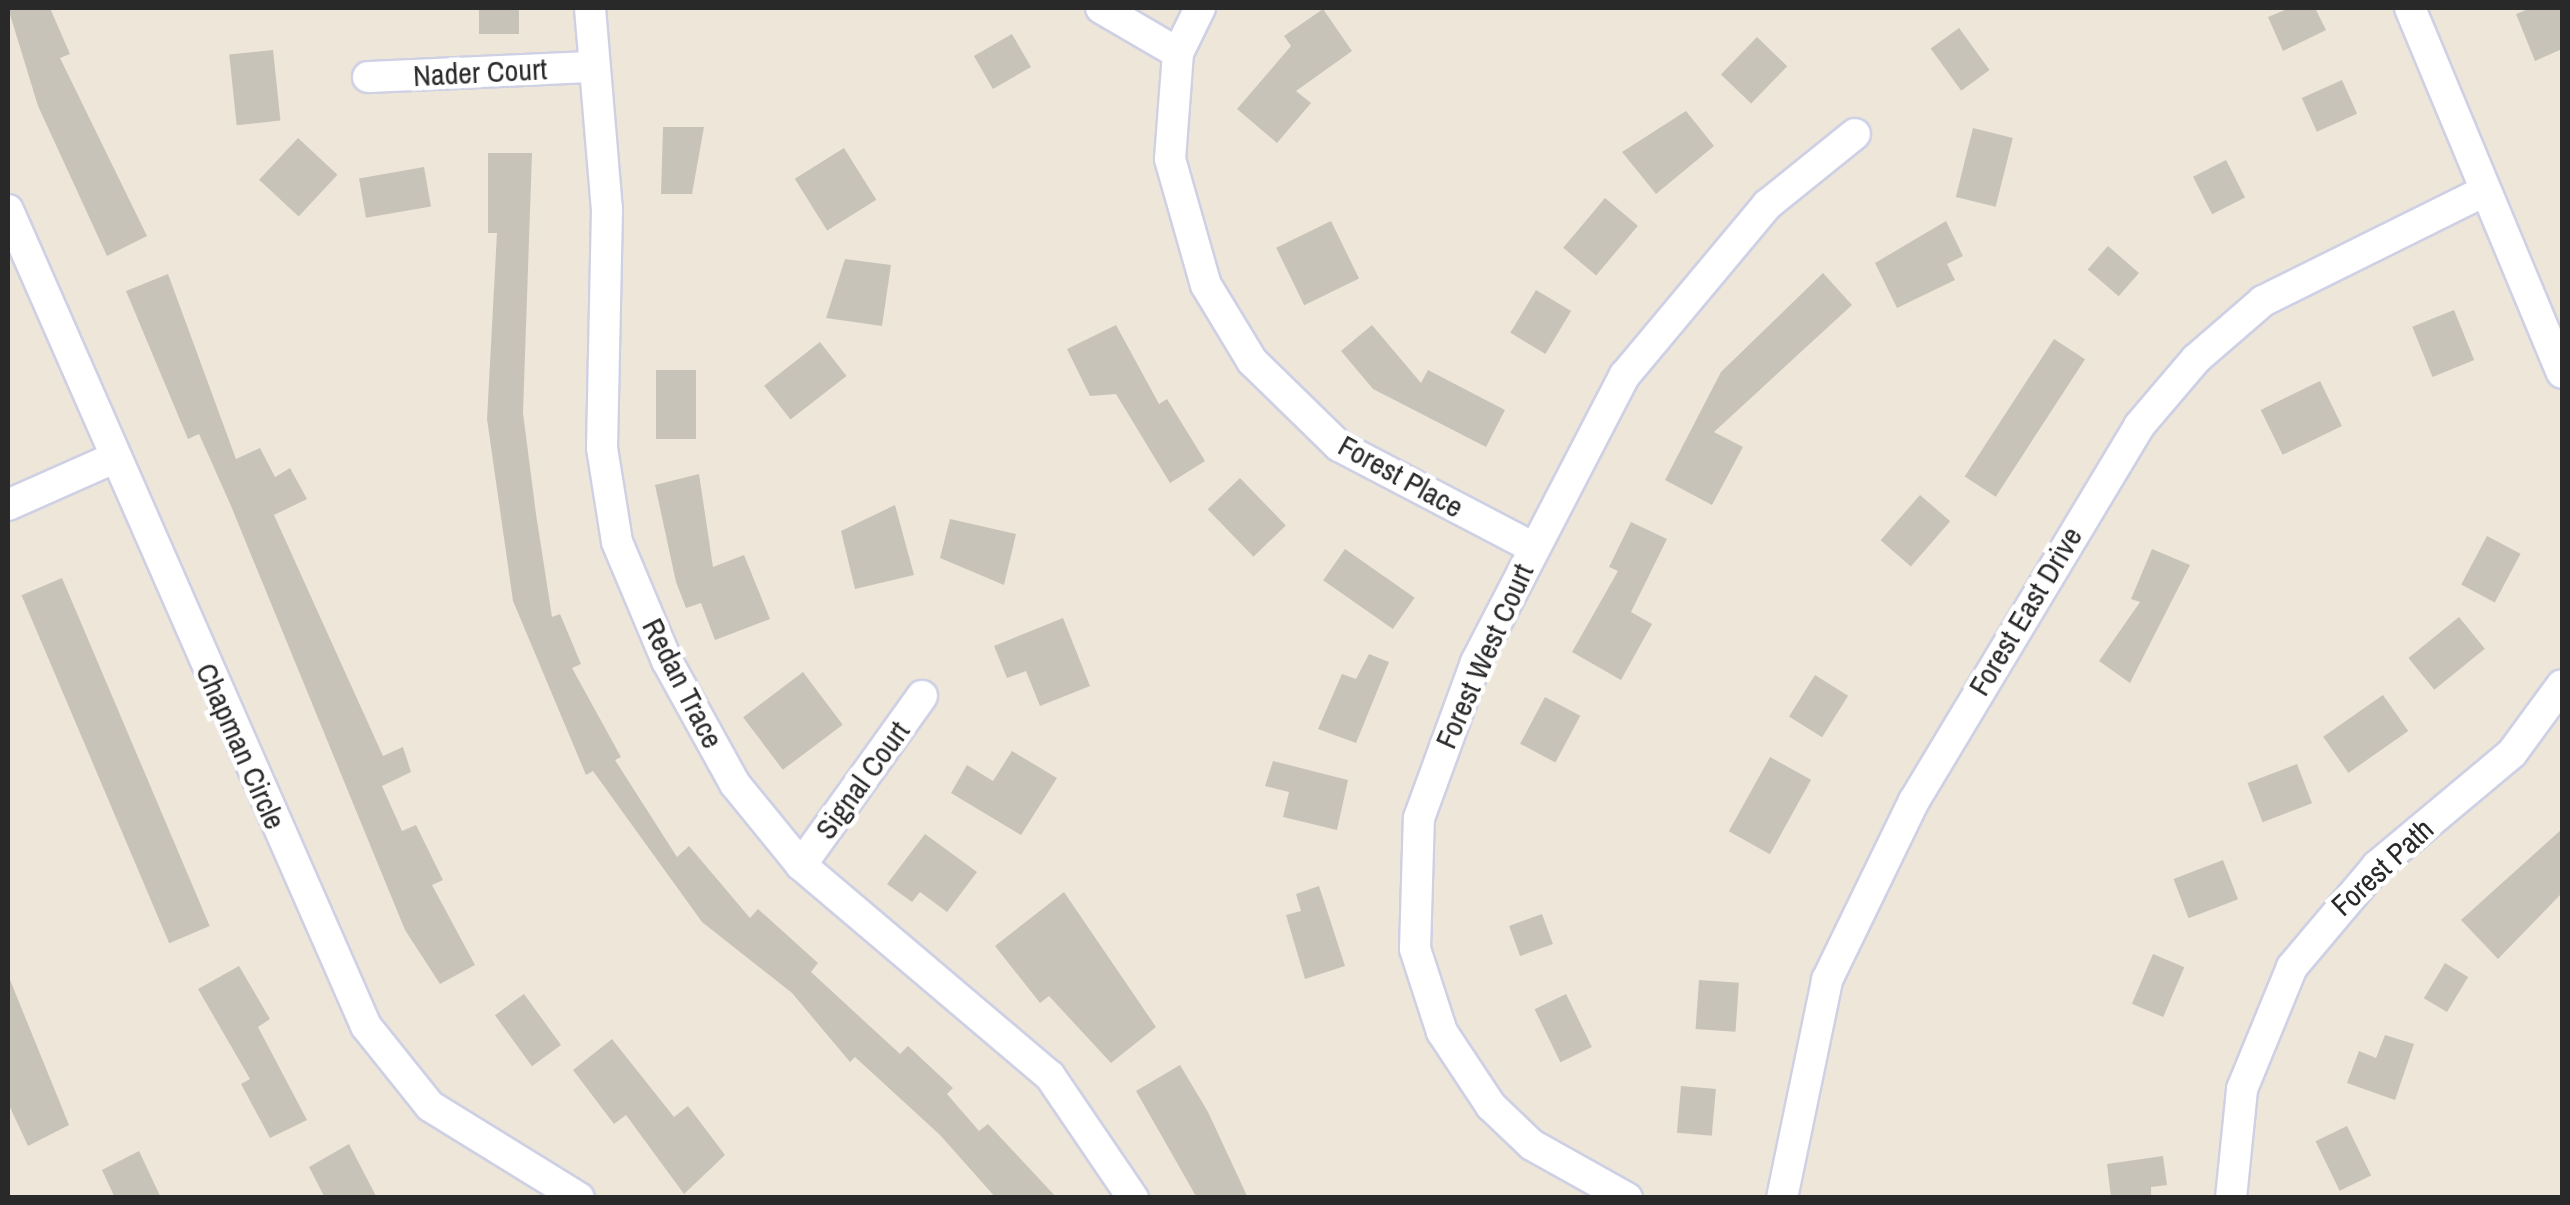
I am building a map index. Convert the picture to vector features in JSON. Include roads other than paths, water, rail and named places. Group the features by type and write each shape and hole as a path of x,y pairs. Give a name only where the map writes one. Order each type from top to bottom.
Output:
{"street":[{"name":"Redan Trace","path":"590,8 591,67 607,209 602,448 617,542 667,662 735,784 801,864 1050,1076 1132,1198"},
{"path":"1101,8 1178,52"},
{"name":"Forest Place","path":"1200,8 1178,52 1167,114 1177,202 1206,285 1252,361 1339,446 1532,547"},
{"path":"2410,8 2562,373"},
{"name":"Nader Court","path":"368,77 591,67"},
{"name":"Forest West Court","path":"1627,1198 1532,1144 1491,1106 1442,1032 1415,949 1412,861 1423,804 1476,662 1532,547 1625,376 1681,301 1766,205 1854,134"},
{"name":"Forest East Drive","path":"1782,1198 1827,980 1923,785 2139,426 2196,358 2263,301 2485,191"},
{"name":"Chapman Circle","path":"8,210 112,459 366,1026 430,1106 579,1198"},
{"path":"8,504 112,459"},
{"name":"Forest Path","path":"2231,1198 2242,1088 2292,967 2376,866 2512,753 2562,685"},
{"name":"Signal Court","path":"801,864 922,696"}]}
